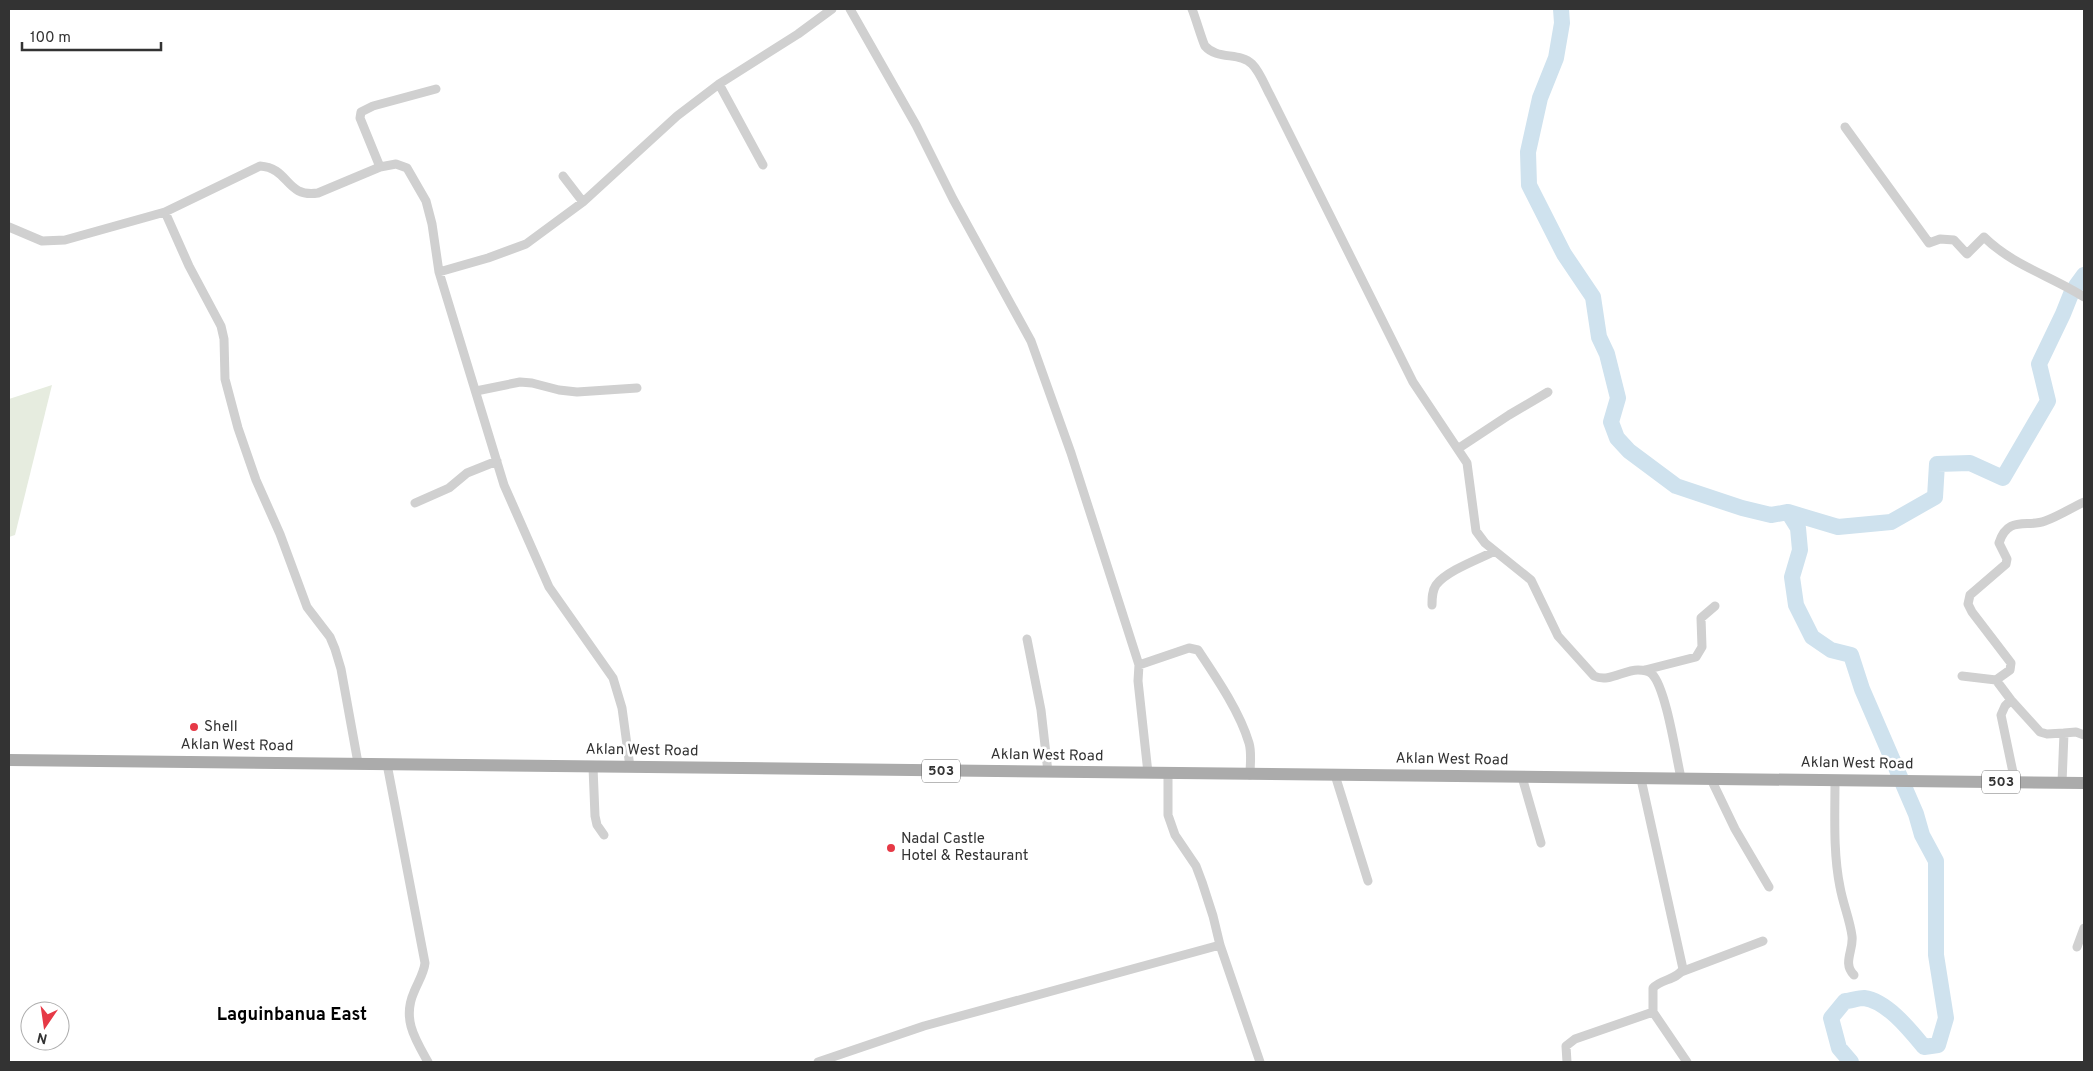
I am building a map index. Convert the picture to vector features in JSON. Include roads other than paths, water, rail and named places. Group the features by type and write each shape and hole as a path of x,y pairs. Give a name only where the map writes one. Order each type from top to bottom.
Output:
{"main road":[{"name":"Aklan West Road","path":"9,760 2084,783"}],"street":[{"path":"438,272 488,258 526,244 583,202 677,116 719,84 798,34 832,9"},
{"path":"850,9 916,125 953,199 1031,341 1071,453 1139,665 1140,699 1148,773"},
{"path":"1192,9 1200,27 1204,45 1213,51 1244,59 1253,65 1357,268 1412,382 1459,448 1467,464 1476,531 1485,543 1531,580 1558,636 1594,676 1608,678 1633,670 1645,670 1696,657 1702,647 1701,618 1715,606"},
{"path":"719,84 763,165"},
{"path":"380,167 360,118 361,112 373,106 436,89"},
{"path":"1845,127 1929,243 1940,239 1954,240 1967,254 1984,237 1996,248 2016,261 2084,297"},
{"path":"9,227 42,241 53,242 165,212 260,166 270,167 278,171 296,191 308,194 318,193 380,167 396,164 407,168 426,201 432,224 438,272 504,485 550,587 613,678 622,708 630,768"},
{"path":"563,176 583,202"},
{"path":"165,212 189,266 221,326 224,339 225,378 238,428 256,480 280,534 307,607 330,637 335,649 341,669 358,763"},
{"path":"476,391 520,382 532,382 577,392 636,388"},
{"path":"1459,448 1548,392"},
{"path":"415,503 449,488 466,473 497,461"},
{"path":"1962,676 1996,680 2010,670 2011,663 1968,604 1970,595 2006,564 2007,559 1999,543 2001,535 2012,525 2026,522 2043,522 2084,502"},
{"path":"1432,605 1433,592 1437,583 1447,575 1495,551"},
{"path":"1027,638 1041,710 1048,772"},
{"path":"1139,665 1189,648 1198,650 1244,730 1250,745 1250,774"},
{"path":"1645,670 1653,674 1659,686 1669,718 1681,778"},
{"path":"1996,680 2040,732 2047,734 2076,732 2084,735"},
{"path":"2011,700 2005,706 2001,715 2015,782"},
{"path":"2062,783 2064,733"},
{"path":"387,764 425,962 424,972 411,998 408,1017 414,1036 428,1062"},
{"path":"593,767 595,816 597,825 604,835"},
{"path":"1168,773 1168,815 1175,836 1196,866 1202,882 1220,945 1260,1062"},
{"path":"1336,775 1368,881"},
{"path":"1522,777 1541,843"},
{"path":"1642,779 1680,947 1683,969 1681,972"},
{"path":"1711,779 1735,828 1769,887"},
{"path":"1834,780 1836,858 1840,887 1852,937 1848,963 1849,970 1854,975"},
{"path":"2078,947 2084,928"},
{"path":"1687,1062 1653,1012 1653,988 1658,982 1681,972 1763,941"},
{"path":"818,1062 924,1026 1220,945"},
{"path":"1567,1062 1566,1046 1575,1039 1653,1012"}],"waterway":[{"path":"1561,9 1562,23 1556,58 1540,98 1528,152 1529,185 1564,254 1593,297 1599,337 1607,354 1618,398 1611,422 1617,438 1629,451 1676,486 1742,508 1771,515 1788,512 1838,527 1891,522 1935,497 1937,464 1970,463 2003,478 2048,401 2039,364 2071,294"},
{"path":"2076,286 2084,275"},
{"path":"1788,512 1798,528 1800,550 1792,577 1796,605 1812,637 1831,650 1851,655 1862,689 1916,814 1922,835 1936,861 1936,955 1946,1018 1938,1045 1924,1047 1897,1017 1873,1000 1864,998 1845,1001 1831,1018 1839,1048 1851,1062"}],"place":[{"name":"Shell","path":"194,727"},
{"name":"Nadal Castle Hotel & Restaurant","path":"891,848"}],"district":[{"name":"Laguinbanua East","path":"292,1015"}]}
